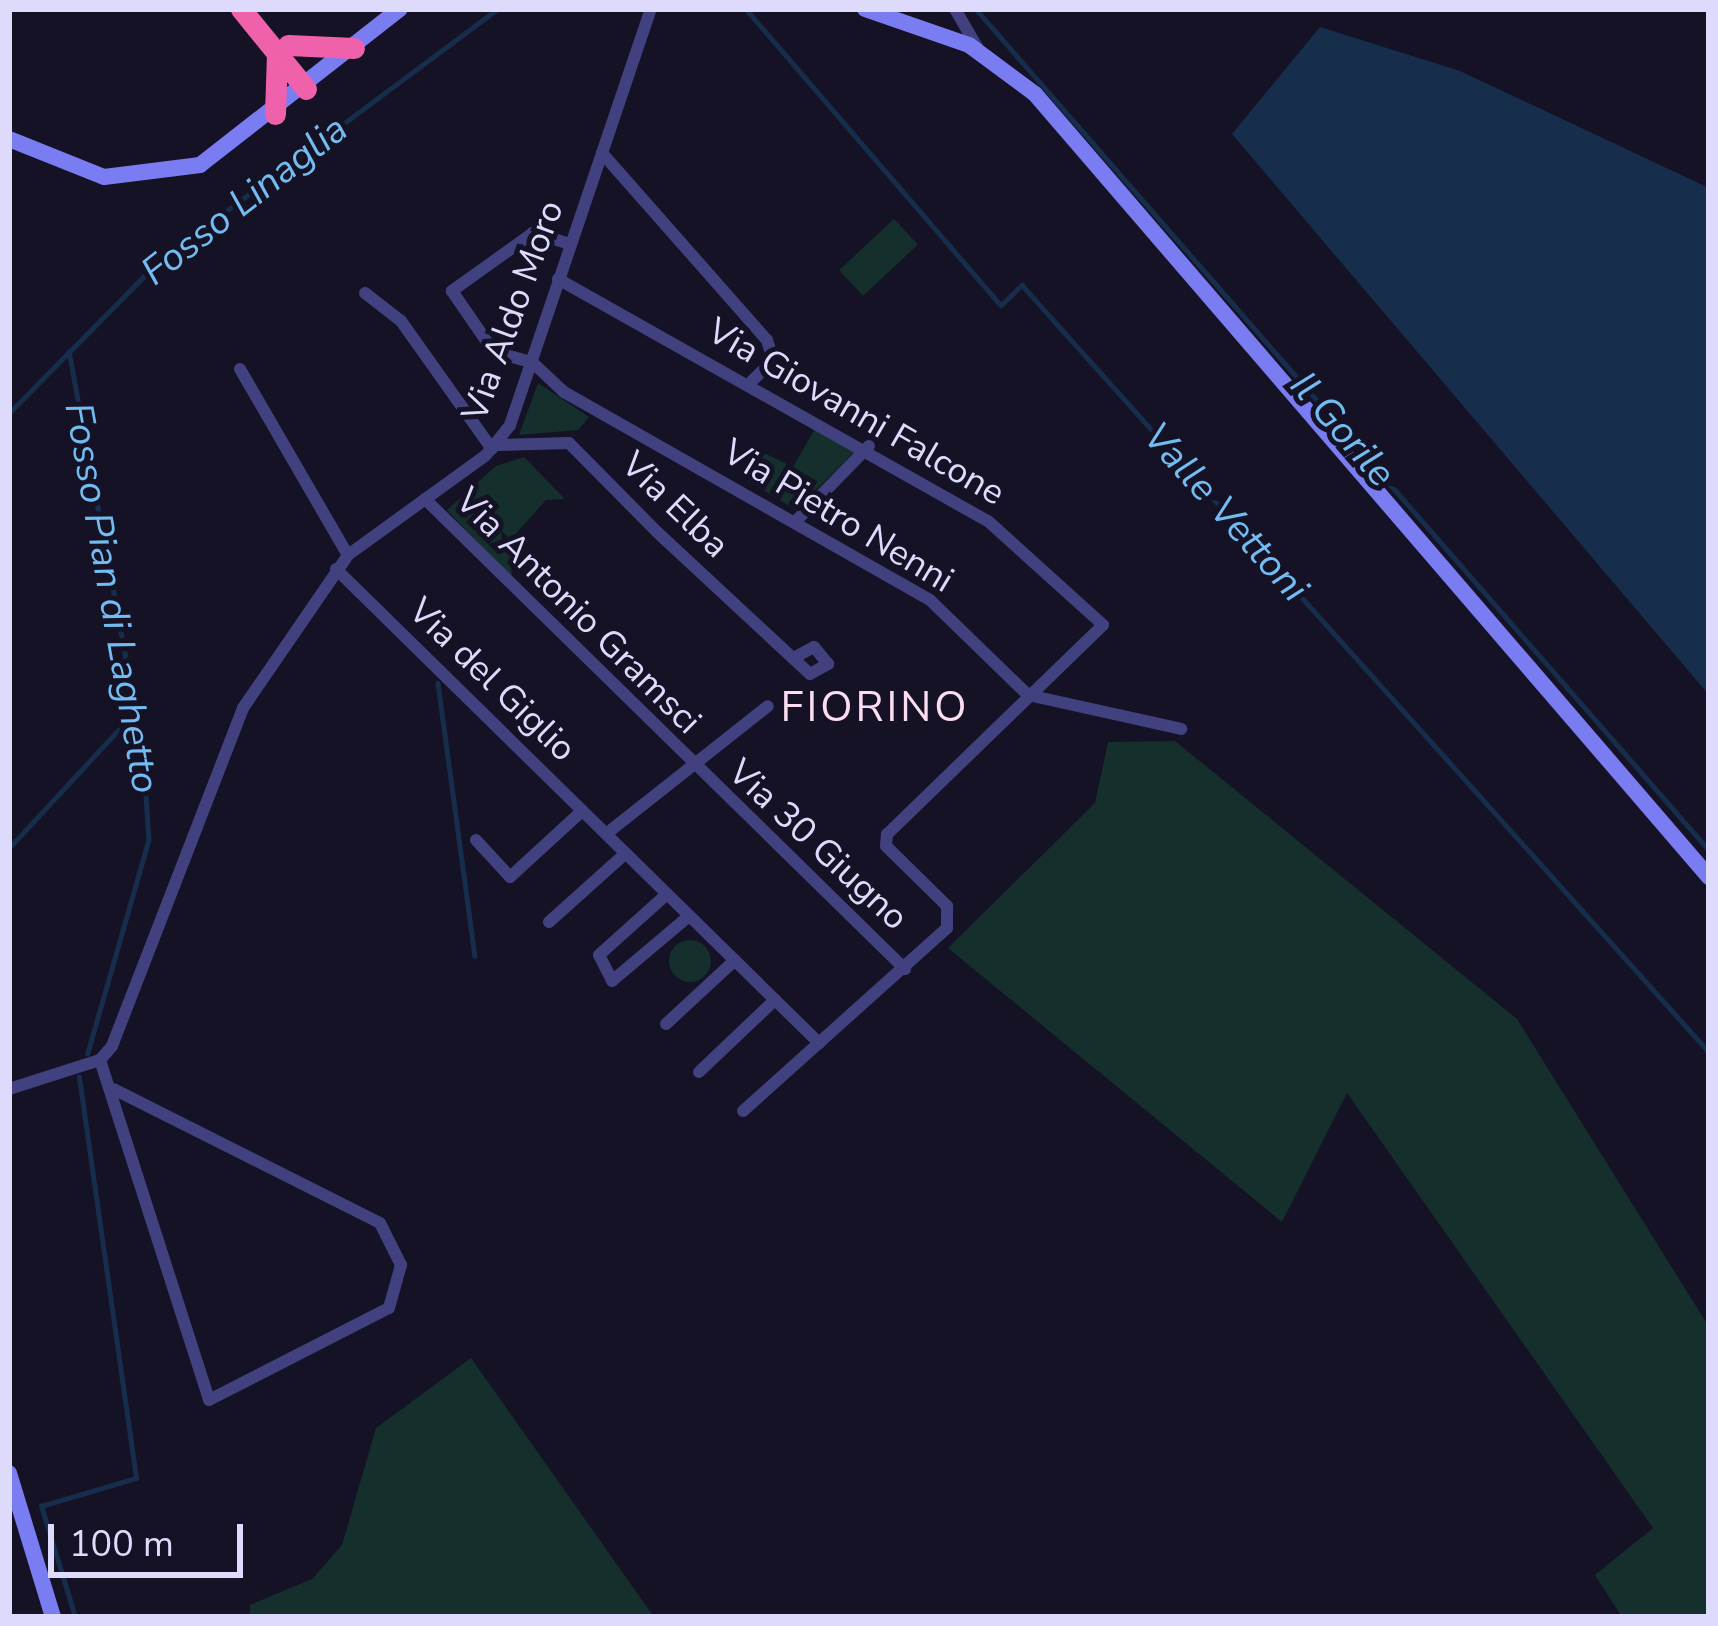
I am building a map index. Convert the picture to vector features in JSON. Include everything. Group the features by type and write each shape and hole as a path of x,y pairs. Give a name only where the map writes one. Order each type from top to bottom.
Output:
{"highway":[{"path":"241,9 311,84"},
{"path":"257,9 282,49 275,114"},
{"path":"282,49 354,48"}],"main road":[{"path":"9,140 80,172 149,176 217,158 400,9"},
{"path":"865,9 915,16 980,52 1052,112 1709,877"},
{"path":"9,1473 53,1617"}],"street":[{"name":"Via Aldo Moro","path":"100,1060 230,736 336,569 348,555 495,447 532,362 651,9"},
{"path":"956,9 980,52"},
{"path":"602,153 767,340 773,360 752,381"},
{"name":"Via Pietro Nenni","path":"571,244 533,232 452,292 494,352 532,362 564,392 930,600 1028,695"},
{"name":"Via Giovanni Falcone","path":"558,279 869,446 988,521 1103,625 1028,695"},
{"path":"365,293 401,321 495,447"},
{"path":"240,369 348,555"},
{"name":"Via Elba","path":"495,447 569,442 793,658"},
{"path":"795,522 869,446"},
{"name":"Via Antonio Gramsci","path":"425,499 689,766"},
{"name":"Via del Giglio","path":"336,569 819,1043"},
{"path":"743,1112 905,969 950,917 884,840 1028,695 1181,729"},
{"path":"606,834 768,706"},
{"name":"Via 30 Giugno","path":"689,766 905,969"},
{"path":"476,839 510,877 582,811"},
{"path":"549,922 626,853"},
{"path":"667,895 599,955 613,981 689,916"},
{"path":"666,1024 735,960"},
{"path":"699,1072 775,1000"},
{"path":"9,1089 100,1060 115,1090 209,1400 389,1308 401,1265 380,1223 115,1090"}],"green space":[{"path":"894,219 918,245 863,296 839,270"},
{"path":"538,383 589,417 578,430 519,435"},
{"path":"816,427 856,450 796,510 748,481 762,452 793,467"},
{"path":"524,457 565,499 546,500 510,540 512,579 447,510 496,466"},
{"path":"1175,741 1517,1019 1709,1327 1709,1617 1622,1617 1595,1575 1653,1528 1347,1093 1282,1222 948,948 1095,803 1108,742"},
{"path":"690,940 705,946 711,961 705,976 690,982 675,976 669,961 675,946"},
{"path":"471,1358 654,1617 249,1617 250,1605 312,1579 342,1545 376,1428"}],"water":[{"path":"1320,27 1460,71 1709,188 1709,695 1232,134"}],"waterway":[{"name":"Fosso Linaglia","path":"9,413 158,262 498,9"},
{"name":"Valle Vettoni","path":"746,9 1001,305 1022,285 1709,1052"},
{"name":"Il Gorile","path":"976,9 1709,850"},
{"name":"Fosso Pian di Laghetto","path":"69,351 143,750 149,840 88,1053"},
{"path":"438,683 475,955"},
{"path":"9,848 136,711"},
{"name":"Fosso Pian di Laghetto","path":"75,1617 41,1506 136,1478 79,1077"}],"district":[{"name":"FIORINO","path":"875,708"}]}
